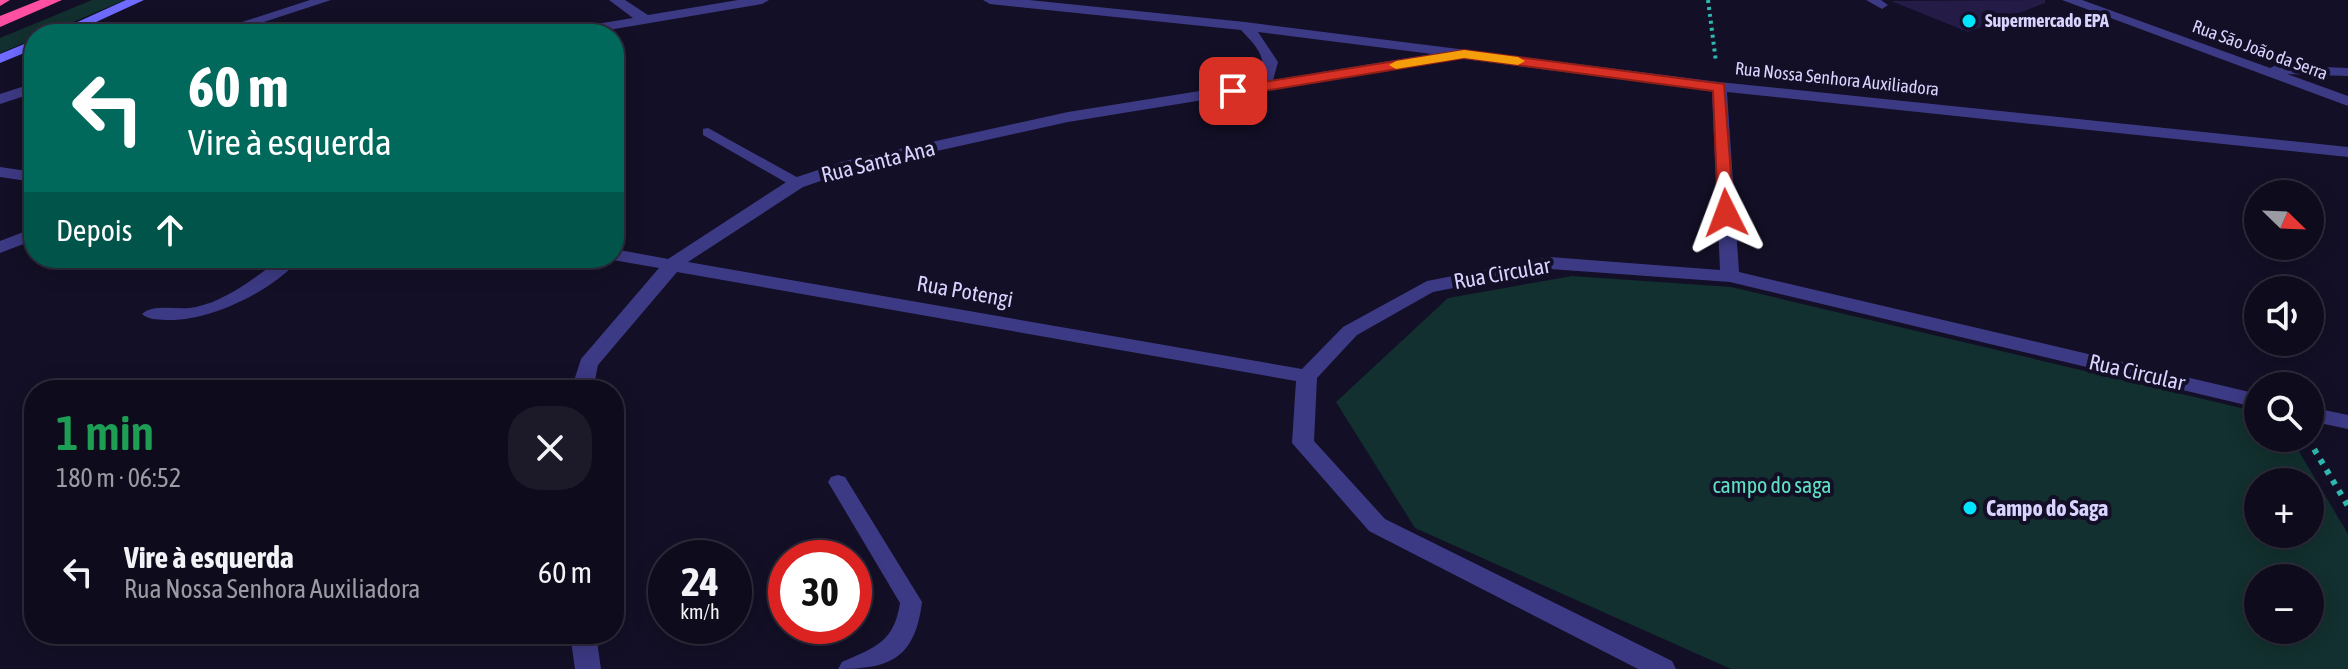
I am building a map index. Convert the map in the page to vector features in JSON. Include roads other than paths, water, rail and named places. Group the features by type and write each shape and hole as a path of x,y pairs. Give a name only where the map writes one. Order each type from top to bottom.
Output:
{"highway":[{"path":"0,22 54,0"}],"main road":[{"path":"81,24 137,0"},
{"path":"0,59 24,48"}],"street":[{"path":"245,24 324,0"},
{"path":"616,0 643,18"},
{"path":"612,24 762,0"},
{"name":"Rua Nossa Senhora Auxiliadora","path":"990,0 1245,26 1719,87 2348,152"},
{"name":"Rua São João da Serra","path":"2069,0 2348,101"},
{"path":"1245,26 1268,52 1273,66 1260,87"},
{"name":"Rua Santa Ana","path":"584,380 588,364 673,264 797,183 851,165 1068,117 1464,54"},
{"path":"2256,68 2348,72"},
{"path":"1719,87 1730,276"},
{"path":"0,99 24,91"},
{"path":"0,172 24,176"},
{"path":"0,248 24,237"},
{"name":"Rua Potengi","path":"624,257 1307,376"},
{"name":"Rua Circular","path":"1307,376 1350,331 1427,287 1550,263 1730,276 2244,398"},
{"path":"1307,376 1303,443 1377,525 1663,669"},
{"path":"2324,417 2348,422"},
{"path":"584,644 588,669"}],"lane":[{"path":"708,132 797,183"},
{"path":"151,314 188,314 215,308 244,293 279,268"},
{"path":"838,482 911,602 909,625 895,648 850,669"}],"place":[{"name":"Supermercado EPA","path":"1969,21"},
{"name":"Campo do Saga","path":"1970,508"}],"park label":[{"name":"campo do saga","path":"1772,485"}]}
